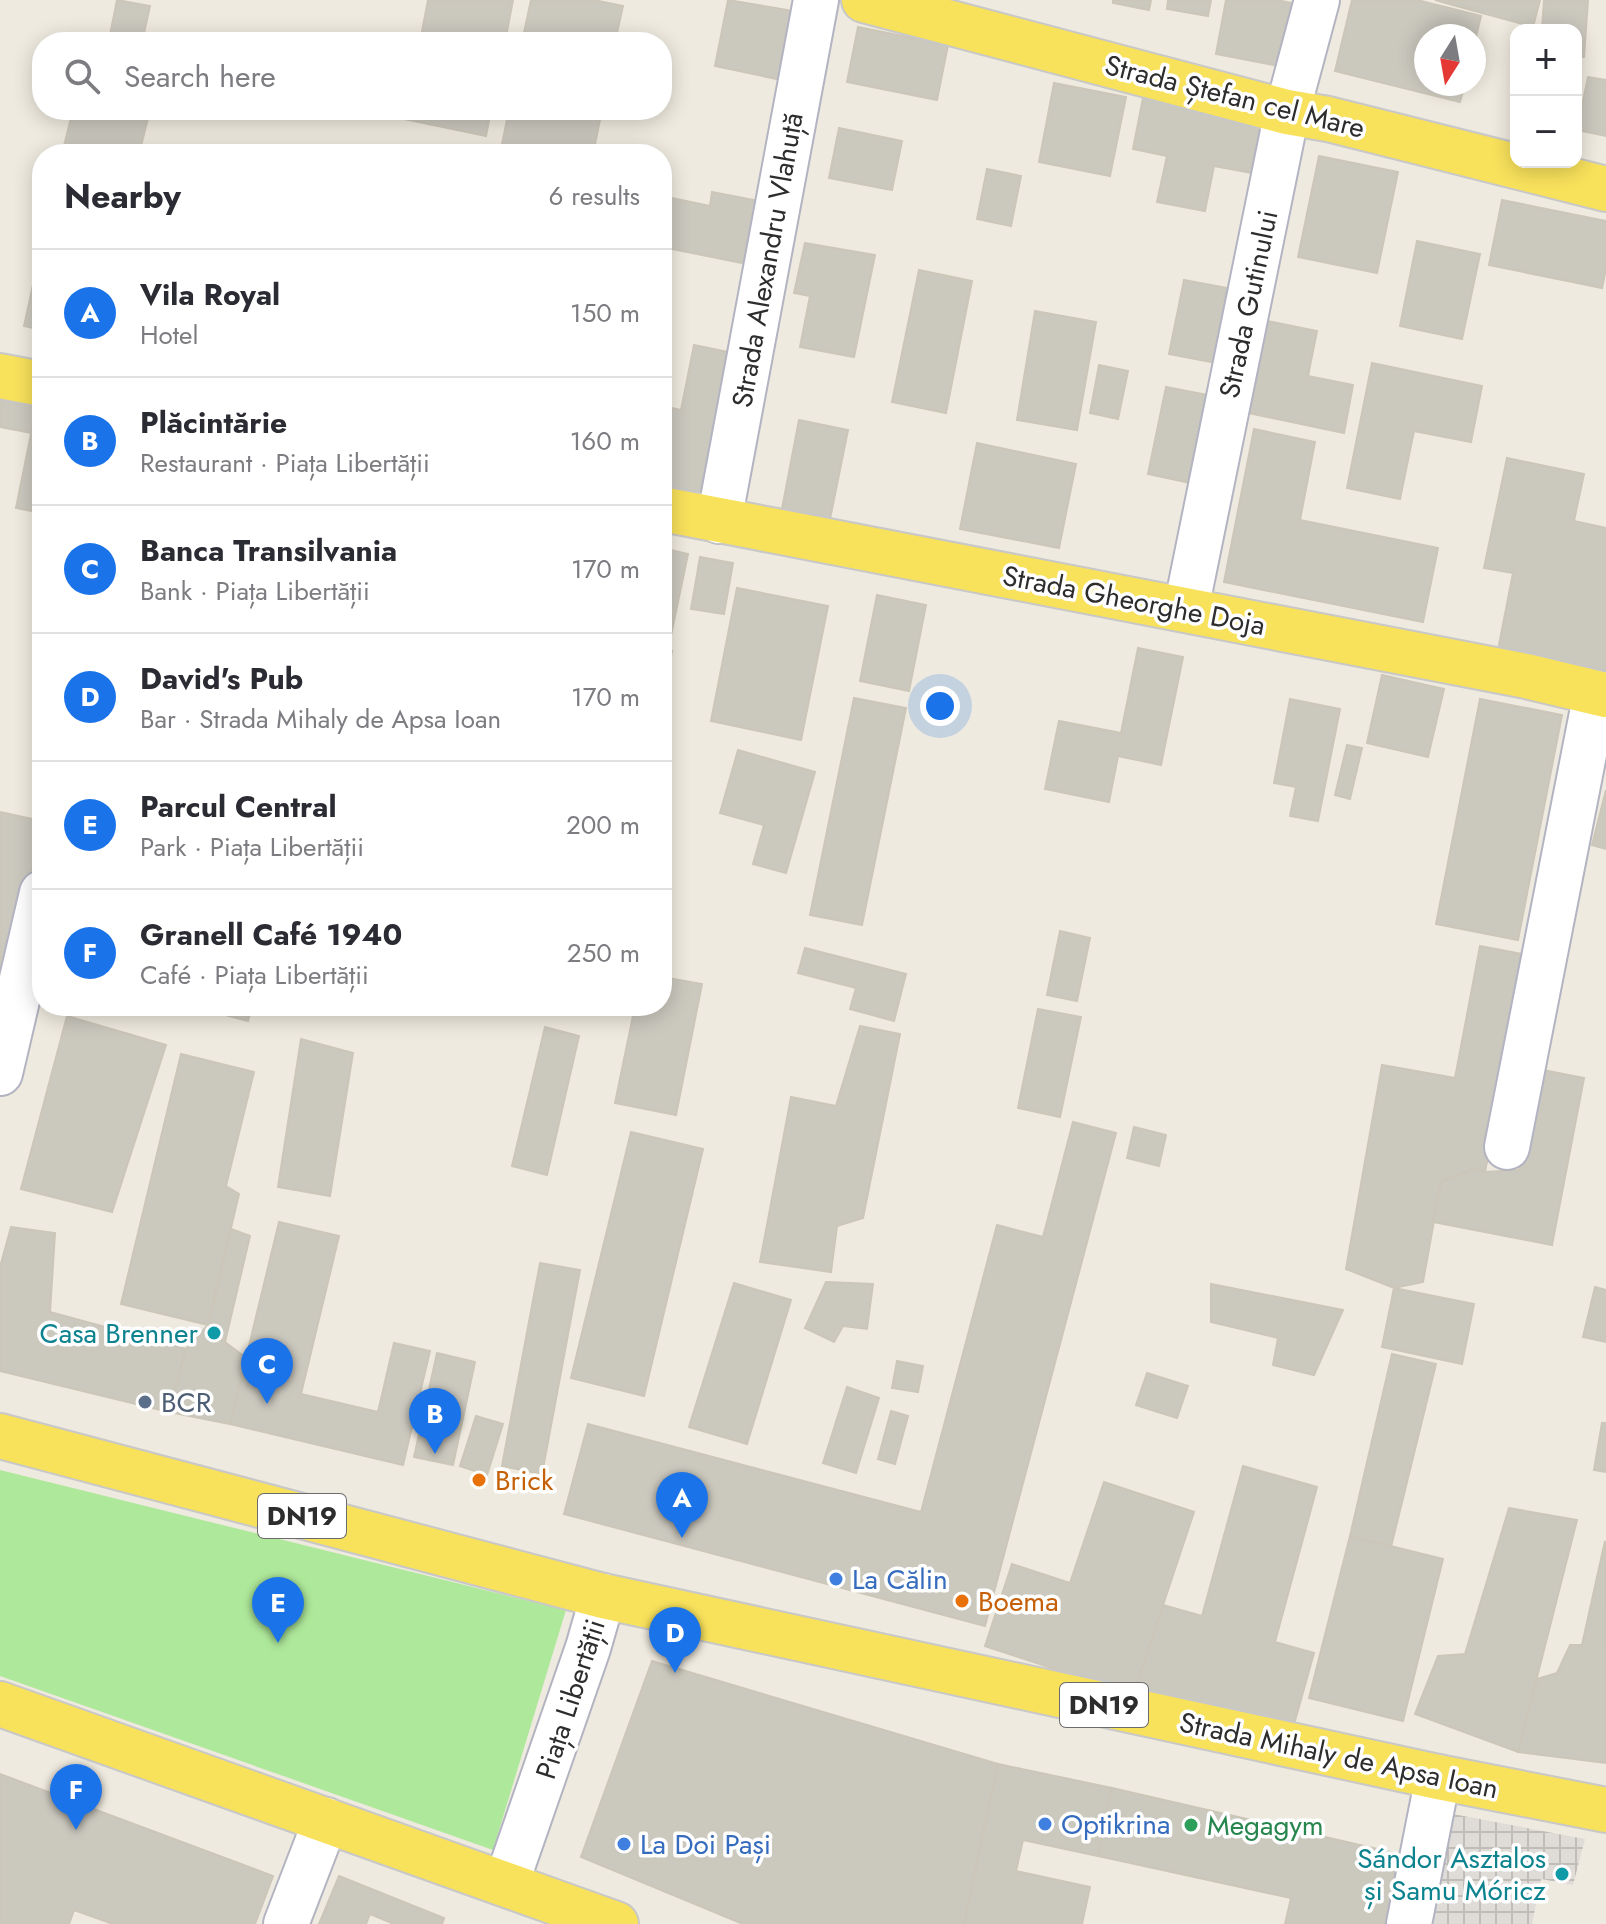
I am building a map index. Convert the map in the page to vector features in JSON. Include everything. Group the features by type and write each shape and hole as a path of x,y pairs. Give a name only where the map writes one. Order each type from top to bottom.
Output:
{"main road":[{"name":"Strada Ștefan cel Mare","path":"864,0 1287,112 1328,119 1606,189"},
{"path":"0,376 32,382"},
{"name":"Strada Gheorghe Doja","path":"672,511 1186,609 1526,676 1601,694"},
{"name":"Piața Libertății","path":"0,1436 603,1596"},
{"name":"Strada Mihaly de Apsa Ioan","path":"603,1596 1438,1777 1606,1810"},
{"path":"0,1704 616,1924"}],"street":[{"name":"Strada Alexandru Vlahuță","path":"719,521 816,0"},
{"name":"Strada Gutinului","path":"1186,609 1287,112 1317,0"},
{"path":"1507,1147 1601,694"},
{"path":"0,1073 32,936"},
{"name":"Piața Libertății","path":"506,1884 603,1596"},
{"path":"1409,1924 1438,1777"},
{"path":"286,1924 326,1820"}],"green space":[{"path":"0,1470 566,1610 493,1850 0,1676"}],"shaded area":[{"path":"1421,1808 1585,1839 1573,1885 1541,1879 1532,1924 1399,1924"}],"building":[{"path":"117,0 150,6 144,32 111,32"},
{"path":"428,0 513,0 507,32 422,32"},
{"path":"531,0 594,0 623,6 617,32 524,32"},
{"path":"728,0 805,13 791,82 715,66"},
{"path":"1113,0 1151,0 1149,10 1113,3"},
{"path":"1168,0 1211,0 1208,16 1167,9"},
{"path":"1226,0 1277,0 1296,4 1284,67 1216,54"},
{"path":"1352,0 1417,0 1481,16 1479,24 1414,24 1414,91 1335,71"},
{"path":"1435,0 1540,0 1534,24 1522,24"},
{"path":"1544,0 1588,0 1584,57 1582,24 1542,24"},
{"path":"858,27 948,45 937,100 847,82"},
{"path":"1588,77 1606,80 1606,136 1582,131 1582,106"},
{"path":"1054,83 1126,97 1110,176 1039,162"},
{"path":"1144,93 1263,117 1252,173 1214,166 1205,211 1157,202 1167,156 1133,149"},
{"path":"1436,96 1462,96 1460,102"},
{"path":"70,120 148,120 142,144 64,144"},
{"path":"409,120 489,120 486,136"},
{"path":"507,120 600,120 595,144 502,144"},
{"path":"839,128 902,141 892,190 829,178"},
{"path":"1319,156 1398,172 1377,273 1298,257"},
{"path":"987,169 1021,176 1011,226 977,219"},
{"path":"712,192 769,203 757,266 672,249 672,198 710,206"},
{"path":"1502,200 1606,221 1606,269 1602,288 1489,265"},
{"path":"1417,241 1480,254 1462,339 1400,326"},
{"path":"805,243 875,255 854,357 800,347 810,296 794,293"},
{"path":"919,270 972,281 946,413 892,402"},
{"path":"1184,280 1243,291 1227,365 1169,354"},
{"path":"32,290 32,328 24,326"},
{"path":"1035,311 1096,322 1077,430 1017,420"},
{"path":"1252,318 1317,331 1308,376 1353,385 1344,433 1234,410"},
{"path":"694,345 733,353 704,494 672,488 672,408 681,410"},
{"path":"1372,363 1482,386 1471,442 1414,431 1400,499 1347,488"},
{"path":"1099,365 1128,371 1118,419 1090,413"},
{"path":"1166,387 1213,396 1195,484 1148,474"},
{"path":"0,400 32,407 32,433 0,427"},
{"path":"799,420 848,430 829,524 781,514"},
{"path":"32,429 32,511 16,508"},
{"path":"1254,429 1315,442 1300,520 1438,548 1423,622 1224,582"},
{"path":"977,443 1076,464 1059,548 960,529"},
{"path":"1507,458 1584,474 1574,521 1606,528 1606,672 1498,650 1513,573 1484,568"},
{"path":"672,550 688,554 672,630"},
{"path":"700,557 733,563 724,614 691,609"},
{"path":"737,588 828,606 801,740 711,721"},
{"path":"877,595 926,605 909,691 860,681"},
{"path":"1138,648 1183,657 1161,765 1118,756 1109,802 1045,789 1059,721 1121,733"},
{"path":"1382,675 1444,689 1428,757 1367,743"},
{"path":"854,698 906,708 862,925 810,915"},
{"path":"1290,699 1340,709 1318,821 1290,816 1296,787 1274,783"},
{"path":"1480,699 1562,715 1518,940 1436,924"},
{"path":"1347,745 1362,748 1350,799 1335,795"},
{"path":"738,750 815,772 786,873 753,864 764,825 720,813"},
{"path":"1606,790 1606,849 1592,845"},
{"path":"0,812 32,819 32,870 4,1007 0,1006"},
{"path":"1060,931 1090,938 1077,1001 1047,995"},
{"path":"1480,946 1527,955 1485,1172 1473,1169 1441,1182 1423,1282 1394,1288 1346,1269 1382,1065 1455,1078"},
{"path":"805,948 906,974 894,1021 850,1009 856,988 798,973"},
{"path":"672,979 702,984 676,1115 615,1103 633,1016 672,1016"},
{"path":"1038,1009 1081,1017 1060,1117 1018,1108"},
{"path":"67,1016 166,1045 112,1212 21,1189"},
{"path":"229,1016 249,1016 248,1021"},
{"path":"860,1026 900,1034 863,1218 837,1226 831,1272 760,1262 791,1097 836,1106"},
{"path":"545,1027 579,1036 547,1175 512,1166"},
{"path":"301,1039 353,1053 330,1196 278,1187"},
{"path":"181,1054 254,1072 226,1186 239,1194 208,1325 121,1304"},
{"path":"1538,1069 1584,1078 1552,1245 1433,1222 1441,1182 1473,1169 1485,1172 1519,1170"},
{"path":"1073,1122 1116,1133 985,1626 564,1514 588,1424 921,1512 997,1225 1043,1237"},
{"path":"1134,1127 1166,1135 1159,1166 1127,1158"},
{"path":"631,1132 703,1149 644,1396 571,1378"},
{"path":"279,1222 339,1236 301,1394 378,1412 394,1343 430,1351 403,1465 230,1424"},
{"path":"11,1227 55,1233 50,1312 186,1349 169,1412 0,1371 0,1267"},
{"name":"Casa Brenner","path":"231,1229 250,1236 225,1342 246,1358 230,1424 169,1412 186,1349 208,1325"},
{"path":"540,1263 580,1270 542,1474 502,1466"},
{"path":"826,1282 873,1284 867,1329 843,1326 834,1342 805,1328"},
{"path":"734,1283 791,1300 747,1444 689,1427"},
{"path":"1211,1284 1343,1310 1314,1375 1273,1365 1278,1338 1211,1322"},
{"path":"1595,1287 1606,1290 1606,1342 1583,1337"},
{"path":"1394,1288 1474,1304 1462,1364 1382,1347"},
{"path":"437,1353 475,1362 453,1465 414,1457"},
{"path":"1392,1354 1436,1364 1391,1547 1350,1536"},
{"path":"897,1361 923,1366 918,1392 892,1388"},
{"path":"1147,1373 1188,1386 1177,1418 1136,1405"},
{"path":"847,1387 879,1398 856,1473 823,1463"},
{"path":"891,1411 908,1416 895,1464 878,1459"},
{"path":"476,1416 503,1424 487,1475 460,1466"},
{"path":"1602,1423 1606,1423 1606,1472 1594,1470"},
{"path":"1243,1466 1317,1487 1275,1642 1314,1653 1291,1735 1133,1695 1163,1605 1202,1616"},
{"path":"1104,1482 1194,1512 1133,1695 985,1646 1012,1564 1070,1583"},
{"path":"1509,1508 1577,1520 1518,1752 1415,1714 1438,1656 1465,1654"},
{"path":"1350,1536 1443,1559 1403,1721 1309,1698"},
{"path":"1605,1541 1606,1763 1518,1752 1537,1679 1557,1673 1570,1645 1582,1645"},
{"path":"652,1661 998,1764 964,1924 743,1924 581,1857"},
{"path":"998,1764 1112,1788 1098,1856 1023,1840 1016,1871 1090,1887 1082,1924 964,1924"},
{"path":"0,1774 273,1876 255,1924 113,1924 74,1910 69,1924 0,1924"},
{"path":"1112,1788 1412,1857 1399,1924 1285,1924 1291,1898 1098,1856"},
{"path":"339,1876 444,1918 442,1924 394,1924 370,1914 366,1924 319,1924"}],"place":[{"name":"Casa Brenner","path":"214,1333"},
{"name":"BCR","path":"145,1402"},
{"name":"Banca Transilvania","path":"267,1404"},
{"name":"Plăcintărie","path":"435,1454"},
{"name":"Brick","path":"479,1480"},
{"name":"Vila Royal","path":"682,1538"},
{"name":"La Călin","path":"836,1579"},
{"name":"Boema","path":"962,1601"},
{"name":"Parcul Central","path":"278,1643"},
{"name":"David's Pub","path":"675,1673"},
{"name":"Optikrina","path":"1045,1824"},
{"name":"Megagym","path":"1191,1825"},
{"name":"Granell Café 1940","path":"76,1830"},
{"name":"La Doi Pași","path":"624,1844"},
{"name":"Sándor Asztalos și Samu Móricz","path":"1562,1874"}]}
